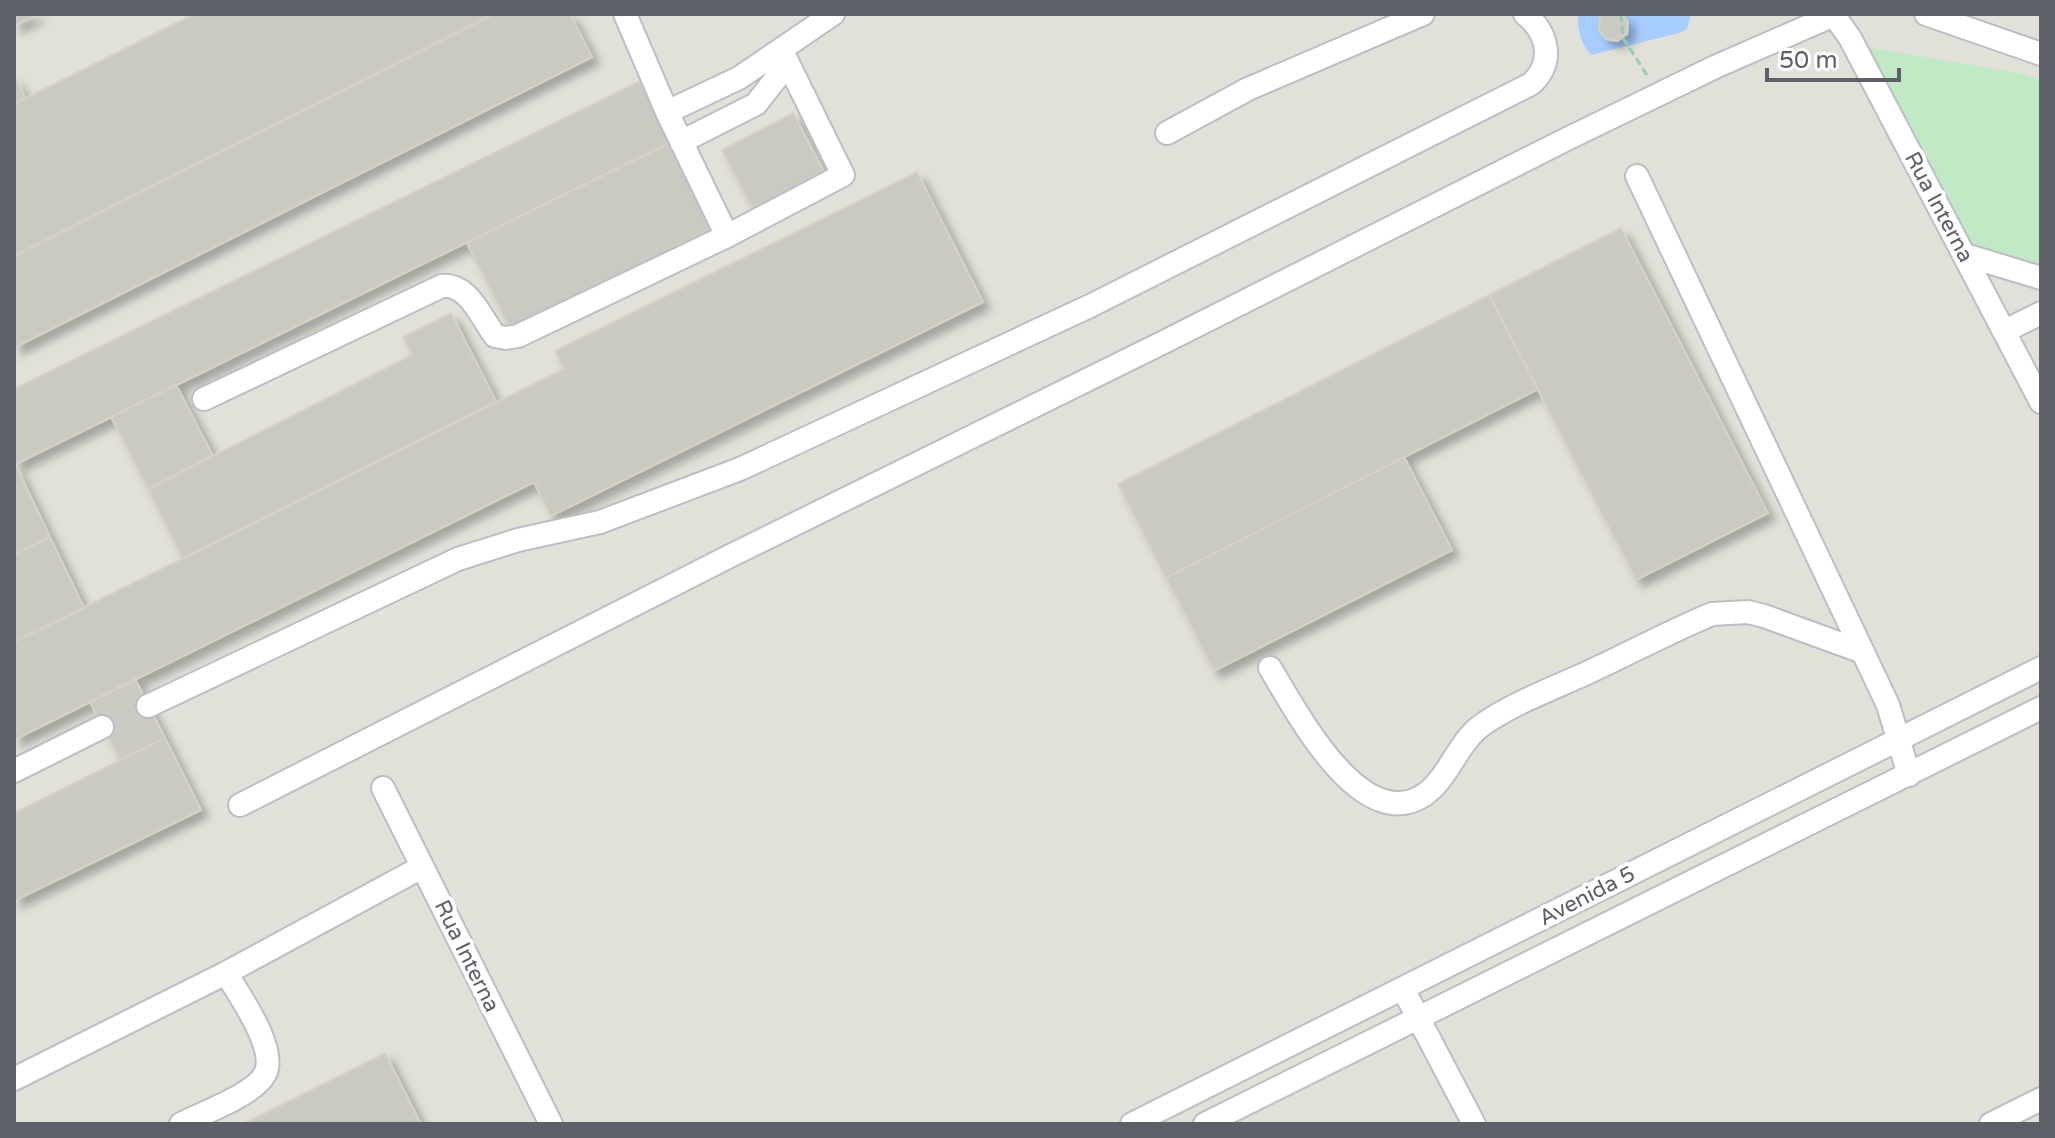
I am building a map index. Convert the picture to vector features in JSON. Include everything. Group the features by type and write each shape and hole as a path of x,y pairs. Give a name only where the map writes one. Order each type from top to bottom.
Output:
{"lane":[{"path":"625,14 667,112 727,236"},
{"path":"667,112 739,78 833,14"},
{"path":"1167,133 1248,89 1423,14"},
{"path":"148,706 458,559 518,540 630,513 740,469 1090,306 1361,170 1531,84 1540,75 1547,54 1538,25 1525,14"},
{"path":"240,805 730,556 1660,94 1833,14"},
{"name":"Rua Interna","path":"1833,14 1850,38 2041,402"},
{"path":"1926,14 2041,54"},
{"path":"681,142 756,104 778,76 782,51"},
{"path":"204,399 442,286 450,285 465,292 495,336 518,336 727,236 843,175 782,51"},
{"path":"1637,176 1888,705 1909,775"},
{"path":"1965,255 2041,278"},
{"path":"2005,331 2041,313"},
{"path":"1270,668 1338,770 1367,793 1384,800 1402,802 1424,795 1435,785 1468,738 1501,714 1712,614 1748,612 1764,616 1863,652"},
{"name":"Avenida 5","path":"1132,1124 2041,668"},
{"name":"Avenida 5","path":"1205,1124 2041,708"},
{"path":"14,771 102,727"},
{"name":"Rua Interna","path":"383,788 551,1124"},
{"path":"1756,810 1771,841"},
{"path":"1660,859 1676,888"},
{"path":"14,1079 226,973 422,867"},
{"path":"181,1124 238,1096 259,1081 268,1063 267,1049 260,1033 226,973"},
{"path":"1403,989 1474,1124"},
{"path":"1991,1124 2041,1099"}],"path":[{"path":"1621,14 1627,47 1660,94"}],"shaded area":[{"path":"14,14 2041,14 2041,1124 14,1124"}],"green space":[{"path":"1860,46 2020,73 2041,81 2041,268 1968,247"}],"water":[{"path":"1578,14 1606,14 1600,18 1599,30 1606,39 1617,41 1627,34 1628,22 1620,14 1691,14 1687,29 1679,33 1591,55 1580,36"}],"building":[{"path":"14,14 38,14 14,26"},
{"path":"194,14 494,14 14,256 14,104"},
{"path":"494,14 570,14 592,57 14,348 14,256"},
{"path":"1606,14 1622,15 1628,22 1627,34 1617,41 1606,39 1599,30 1600,17"},
{"path":"14,76 25,98 14,104"},
{"path":"640,81 671,142 14,465 14,389"},
{"path":"793,113 824,172 753,209 722,150"},
{"path":"671,142 714,228 510,329 467,243"},
{"path":"917,172 983,302 551,516 534,482 14,740 14,642 564,369 555,351"},
{"path":"1621,228 1768,513 1636,580 1489,295"},
{"path":"1489,295 1538,389 1166,578 1118,484"},
{"path":"451,313 496,401 183,559 148,489 412,355 403,337"},
{"path":"176,385 213,456 148,489 111,417"},
{"path":"1404,457 1452,550 1214,671 1166,578"},
{"path":"14,465 50,537 14,554"},
{"path":"50,537 84,608 14,642 14,554"},
{"path":"135,679 165,738 120,760 90,702"},
{"path":"165,738 201,810 14,901 14,813"},
{"path":"385,1053 421,1124 243,1124"}],"tunnel":[{"path":"102,727 148,706"}]}
